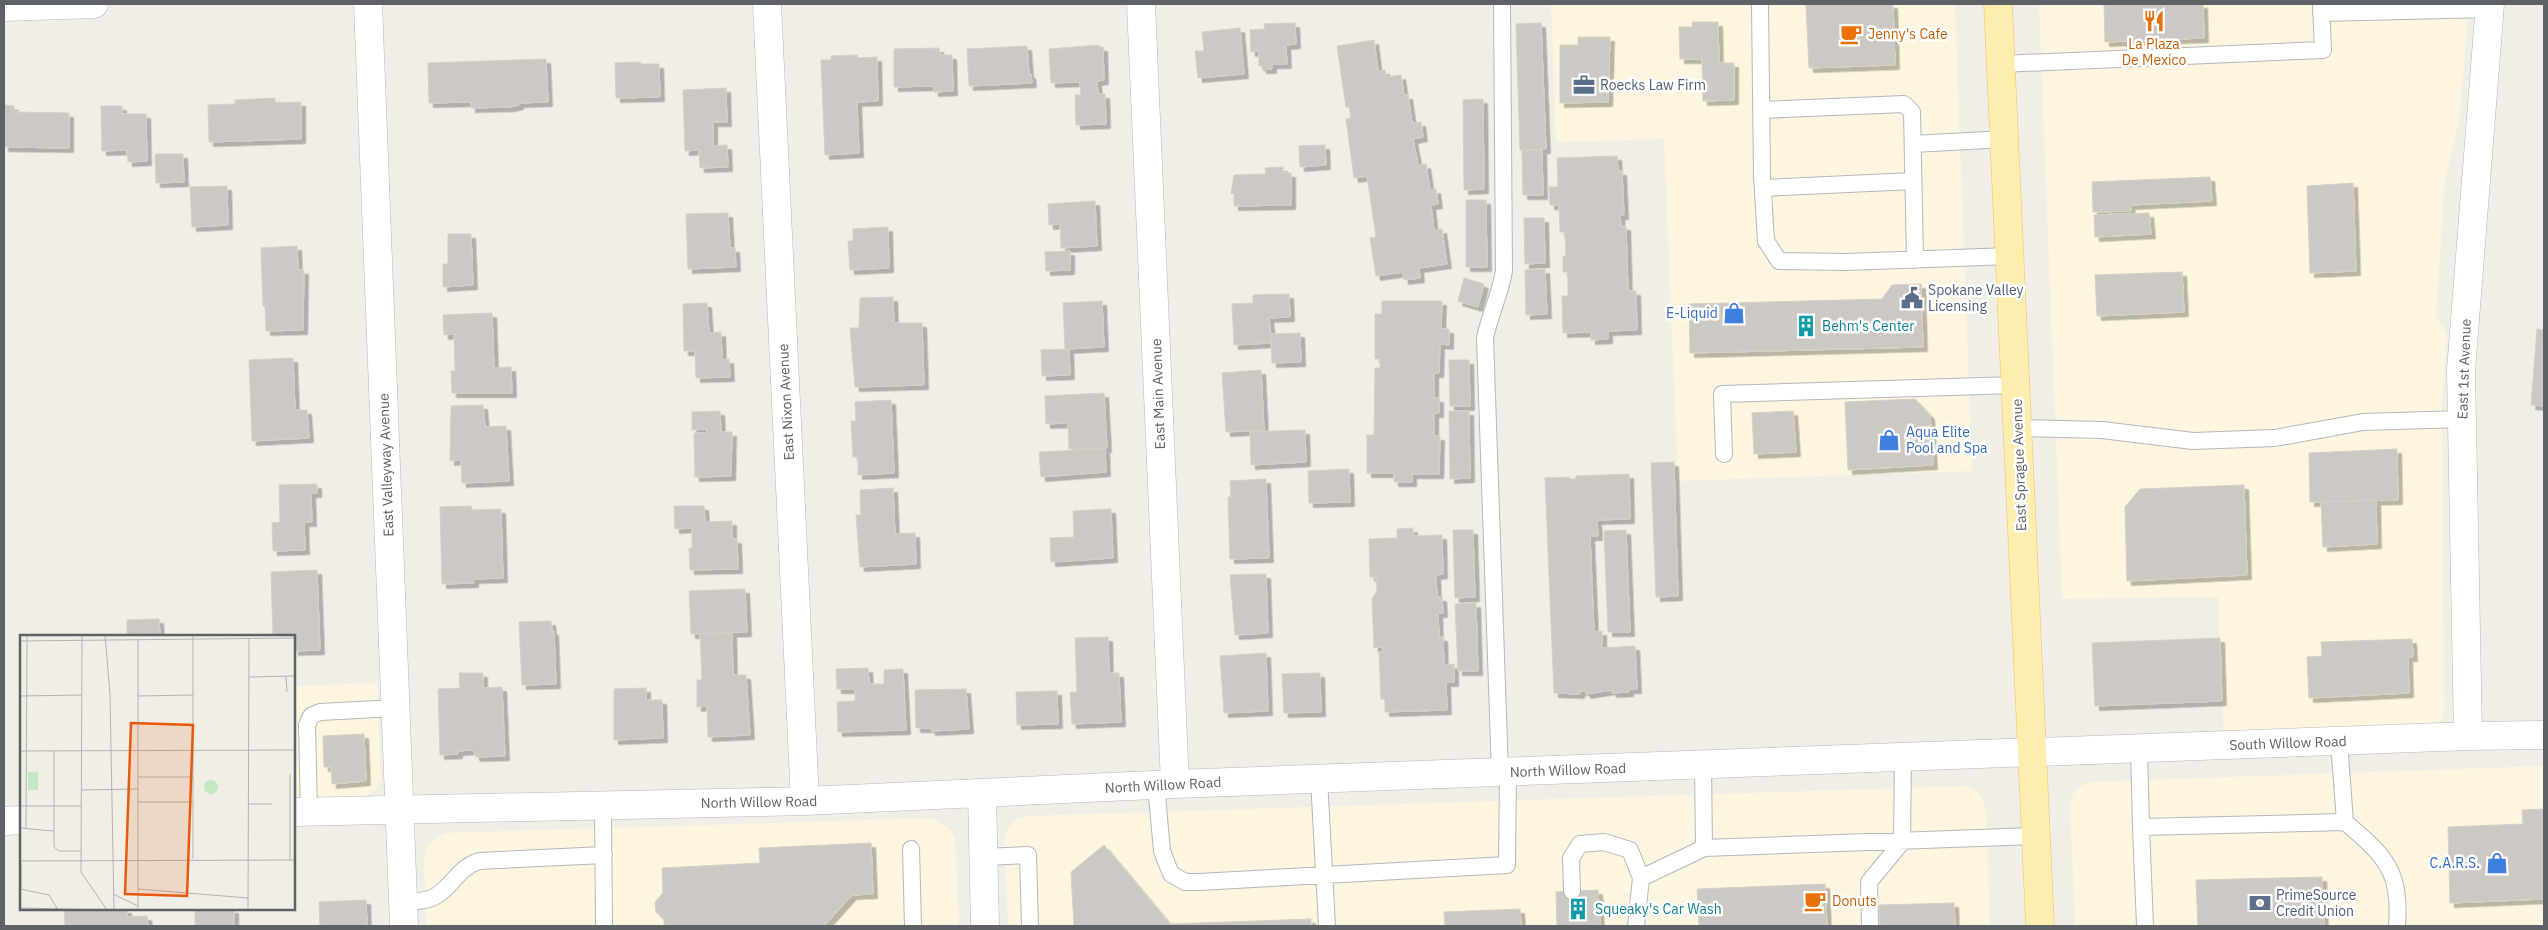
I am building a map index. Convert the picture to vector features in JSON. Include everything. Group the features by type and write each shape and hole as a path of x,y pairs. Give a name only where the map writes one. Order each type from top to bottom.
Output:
{"main road":[{"name":"East Sprague Avenue","path":"1998,4 2040,926"}],"street":[{"path":"4,7 94,4"},
{"name":"East Valleyway Avenue","path":"368,4 403,914"},
{"name":"East Nixon Avenue","path":"767,4 805,801"},
{"name":"East Main Avenue","path":"1141,4 1165,785"},
{"name":"East 1st Avenue","path":"2468,736 2461,370 2490,7"},
{"name":"South Willow Road","path":"2033,754 2468,736 2544,736"},
{"name":"North Willow Road","path":"302,812 805,801 1320,779 2033,754"},
{"path":"982,794 986,926"},
{"path":"4,821 20,820"}],"lane":[{"path":"1165,785 1162,851 1171,874 1185,882 1508,865 1485,338 1489,319 1500,295 1504,271 1502,4"},
{"path":"1760,4 1763,188 1766,241 1779,261 1827,263 2010,256"},
{"path":"2001,64 2322,50 2321,8 2490,7"},
{"path":"1762,110 1904,104 1912,112 1915,260"},
{"path":"1913,144 2005,139"},
{"path":"1763,188 1913,181"},
{"path":"1724,454 1722,394 2016,385"},
{"path":"2018,428 2102,430 2194,441 2275,438 2363,422 2462,419"},
{"path":"302,812 307,724 311,716 320,712 396,708"},
{"path":"2339,741 2345,822"},
{"path":"2139,749 2145,926"},
{"path":"1870,926 1869,882 1902,842 1903,758"},
{"path":"1704,765 1704,848"},
{"path":"1320,779 1323,875 1327,926"},
{"path":"603,806 604,926"},
{"path":"2142,827 2345,822 2375,848 2392,872 2398,909 2397,926"},
{"path":"1641,878 1704,848 2036,836"},
{"path":"1572,891 1571,858 1580,844 1604,842 1630,850 1641,878 1636,926"},
{"path":"911,849 913,926"},
{"path":"403,914 436,896 467,865 479,861 604,855"},
{"path":"984,856 1028,855 1030,926"}],"shaded area":[{"path":"1551,4 1955,4 1972,471 1678,481 1664,139 1556,142"},
{"path":"2039,4 2469,4 2459,122 2445,179 2436,317 2447,334 2442,400 2444,714 2438,727 2224,738 2218,597 2062,599"},
{"path":"377,683 381,779 375,791 366,796 295,799 295,686"},
{"path":"2544,766 2544,926 2075,926 2070,805 2073,794 2081,786 2090,782"},
{"path":"1966,786 1976,791 1983,799 1986,810 1990,926 1008,926 1004,842 1007,830 1015,820 1027,816"},
{"path":"932,818 950,829 955,839 959,926 426,926 424,858 427,847 434,839 445,833"}],"building":[{"name":"Jenny's Cafe","path":"1806,4 1893,4 1895,65 1809,68"},
{"name":"La Plaza De Mexico","path":"2104,4 2203,4 2204,38 2105,42"},
{"path":"1692,22 1718,22 1719,63 1734,63 1734,100 1703,101 1702,59 1680,59 1679,27 1692,27"},
{"path":"1295,23 1296,44 1286,45 1287,64 1272,64 1272,69 1262,69 1262,66 1259,66 1259,51 1251,52 1250,30 1265,29 1264,24"},
{"path":"1541,23 1546,149 1520,150 1516,24"},
{"path":"1240,28 1244,74 1198,78 1195,51 1204,51 1202,32"},
{"name":"Roecks Law Firm","path":"1578,37 1610,37 1608,102 1560,103 1560,45 1578,45"},
{"path":"1374,40 1378,71 1385,70 1386,77 1401,75 1404,95 1408,95 1412,123 1421,122 1423,137 1413,139 1418,165 1426,164 1430,190 1436,189 1438,204 1431,205 1434,230 1442,229 1447,264 1419,268 1420,278 1404,280 1403,272 1376,276 1370,238 1376,237 1367,176 1354,178 1346,119 1351,118 1349,107 1346,107 1337,46"},
{"path":"1099,45 1099,47 1103,47 1104,80 1097,81 1098,94 1105,94 1106,124 1076,125 1075,95 1081,95 1080,82 1051,83 1049,49"},
{"path":"1027,46 1029,74 1031,74 1032,83 969,86 967,49"},
{"path":"939,48 940,55 952,55 953,91 934,92 934,86 894,87 894,49"},
{"path":"857,55 858,58 877,57 878,101 857,102 859,153 825,155 821,60 831,60 831,56"},
{"path":"546,59 548,102 519,103 519,105 510,107 471,108 471,102 429,103 428,63"},
{"path":"640,62 641,64 659,64 660,97 616,98 615,63"},
{"path":"726,88 727,122 713,122 713,146 727,145 728,167 700,168 699,150 685,151 683,90"},
{"path":"275,98 275,103 301,102 301,139 209,142 208,105 235,104 235,100"},
{"path":"1483,99 1484,189 1464,190 1463,100"},
{"path":"4,105 14,106 14,112 69,113 69,148 4,147"},
{"path":"101,106 122,106 122,114 146,114 147,161 128,162 127,150 102,151"},
{"path":"1325,145 1326,165 1300,167 1299,146"},
{"path":"1542,150 1543,195 1523,195 1522,151"},
{"path":"155,154 183,154 184,182 156,183"},
{"path":"1617,156 1618,171 1622,171 1624,215 1620,215 1621,226 1626,226 1628,291 1636,291 1637,330 1608,331 1608,339 1591,340 1591,332 1563,333 1562,296 1568,296 1568,272 1563,272 1563,256 1566,256 1565,232 1560,232 1559,205 1550,205 1549,187 1558,187 1557,158"},
{"path":"1283,167 1283,173 1291,173 1291,205 1234,206 1234,193 1231,194 1234,175 1266,174 1265,168"},
{"path":"2210,177 2212,201 2130,205 2131,211 2093,212 2092,182"},
{"path":"2353,183 2356,271 2310,273 2307,186"},
{"path":"227,186 228,225 192,227 190,187"},
{"path":"1466,200 1486,200 1487,267 1466,267"},
{"path":"1095,201 1097,246 1061,248 1060,224 1049,225 1048,204"},
{"path":"728,213 730,248 735,248 736,267 688,269 686,214"},
{"path":"2149,213 2151,234 2095,237 2094,215"},
{"path":"1524,218 1544,218 1545,263 1525,264"},
{"path":"888,227 889,268 850,270 848,241 853,241 853,229"},
{"path":"448,234 471,234 473,285 443,287 443,264 448,264"},
{"path":"297,246 298,270 304,270 303,330 266,331 261,248"},
{"path":"1070,251 1070,270 1046,271 1045,252"},
{"path":"1545,269 1547,314 1526,315 1525,270"},
{"path":"2182,272 2184,312 2097,316 2095,275"},
{"path":"1464,278 1484,284 1478,307 1458,301"},
{"name":"Behm's Center","path":"1921,284 1923,347 1690,353 1689,304 1882,299 1892,285"},
{"path":"1289,294 1290,317 1269,318 1272,343 1234,345 1232,304 1253,303 1253,295"},
{"path":"893,297 894,323 922,323 924,385 855,387 850,328 859,328 860,298"},
{"path":"1102,301 1104,347 1065,349 1063,303"},
{"path":"1382,301 1442,301 1441,329 1449,329 1449,345 1440,344 1439,373 1434,373 1434,398 1439,398 1439,413 1434,413 1434,436 1440,436 1439,474 1412,474 1412,482 1394,482 1394,473 1367,473 1367,435 1374,435 1375,368 1380,368 1380,359 1375,359 1375,314 1382,314"},
{"path":"707,303 709,333 721,332 722,360 729,359 730,377 696,378 695,351 684,351 683,304"},
{"path":"492,313 494,368 511,367 512,393 452,393 451,371 455,371 454,334 444,335 443,315"},
{"path":"2537,329 2544,330 2544,406 2531,405"},
{"path":"1300,333 1301,362 1272,363 1271,334"},
{"path":"1069,349 1070,375 1042,376 1041,350"},
{"path":"293,358 295,410 307,410 309,438 252,441 249,360"},
{"path":"1449,360 1469,360 1470,406 1450,406"},
{"path":"1261,370 1264,430 1226,432 1222,373"},
{"path":"1104,393 1107,448 1069,449 1068,423 1046,424 1045,396"},
{"name":"Aqua Elite Pool and Spa","path":"1915,399 1930,415 1933,465 1848,470 1845,402"},
{"path":"891,400 894,473 858,475 858,457 853,457 851,421 856,421 855,402"},
{"path":"483,405 485,427 506,426 509,481 462,483 461,460 450,461 451,406"},
{"path":"720,411 721,432 732,432 731,476 695,477 694,433 707,433 707,429 692,430 692,412"},
{"path":"1449,411 1469,411 1470,478 1450,479"},
{"path":"1793,411 1796,452 1754,454 1752,413"},
{"path":"1305,430 1306,462 1251,465 1250,432"},
{"path":"1105,449 1106,472 1041,477 1039,452"},
{"path":"2397,449 2398,500 2310,502 2309,453"},
{"path":"1674,462 1678,596 1656,597 1651,463"},
{"path":"1349,469 1350,502 1309,503 1308,471"},
{"path":"1629,474 1630,519 1597,520 1598,536 1590,536 1594,632 1602,631 1602,648 1635,646 1637,689 1629,689 1629,692 1612,693 1612,690 1586,694 1586,691 1580,691 1580,694 1554,693 1545,478 1569,477 1569,479 1576,479 1576,476"},
{"path":"1266,479 1269,558 1230,559 1228,497 1231,497 1230,481"},
{"path":"317,484 317,493 311,493 312,522 304,522 305,550 273,551 272,523 280,522 279,485"},
{"path":"2244,485 2247,575 2127,581 2125,507 2140,489"},
{"path":"893,488 895,534 915,533 916,564 860,567 856,515 861,515 860,490"},
{"path":"2376,500 2377,544 2323,547 2321,502"},
{"path":"471,506 472,510 501,509 503,578 474,579 474,583 442,584 440,507"},
{"path":"674,506 704,506 705,522 732,521 732,539 737,539 738,569 690,570 689,548 692,548 692,528 675,529"},
{"path":"1111,509 1113,558 1051,562 1050,538 1074,537 1073,511"},
{"path":"1413,528 1413,536 1442,535 1443,574 1436,575 1437,597 1442,597 1443,613 1438,613 1439,637 1443,637 1444,665 1454,664 1454,682 1446,682 1447,710 1385,712 1385,699 1381,699 1379,652 1383,652 1383,647 1374,648 1372,599 1377,591 1376,577 1370,577 1369,539 1397,538 1397,529"},
{"path":"1453,530 1473,530 1475,597 1455,598"},
{"path":"1626,530 1630,632 1608,632 1604,531"},
{"path":"317,570 320,650 295,651 295,635 273,635 271,572"},
{"path":"1266,574 1268,633 1235,635 1230,575"},
{"path":"745,589 747,632 691,634 689,591"},
{"path":"1476,603 1478,671 1458,671 1455,604"},
{"path":"159,619 160,635 127,635 127,620"},
{"path":"551,621 552,631 554,631 556,684 522,685 519,622"},
{"path":"732,633 733,675 746,675 750,735 708,737 707,706 697,707 697,680 702,680 700,634"},
{"path":"1108,637 1109,673 1119,673 1121,722 1072,724 1070,692 1077,692 1075,638"},
{"path":"2220,638 2222,701 2095,706 2092,643"},
{"path":"2412,639 2413,657 2408,657 2409,693 2309,698 2307,657 2322,656 2321,642"},
{"path":"1266,653 1268,711 1224,713 1220,656"},
{"path":"868,668 869,684 884,684 884,670 903,669 906,730 838,732 837,702 855,701 855,689 837,689 836,669"},
{"path":"459,673 483,673 483,688 502,687 505,756 476,757 473,750 458,751 458,754 440,755 438,689 460,688"},
{"path":"1320,673 1321,712 1284,713 1282,674"},
{"path":"646,688 646,700 662,700 663,738 614,740 614,689"},
{"path":"966,689 969,729 931,731 931,728 916,728 915,690"},
{"path":"1057,691 1058,724 1017,725 1016,692"},
{"path":"364,734 366,781 332,784 331,767 324,767 323,736"},
{"name":"C.A.R.S.","path":"2544,809 2544,899 2450,903 2448,827 2523,824 2522,810"},
{"path":"871,843 873,894 852,895 824,926 664,926 664,919 656,912 655,902 663,893 662,868 760,863 759,848"},
{"path":"1104,845 1170,924 1311,919 1311,926 1074,926 1071,872"},
{"name":"PrimeSource Credit Union","path":"2322,877 2324,926 2198,926 2196,880"},
{"path":"1825,884 1827,926 1699,926 1697,889"},
{"name":"Squeaky's Car Wash","path":"1598,890 1600,926 1557,926 1556,892"},
{"path":"366,900 367,926 320,926 319,902"},
{"path":"1954,903 1955,926 1880,926 1879,905"},
{"path":"1520,909 1521,926 1445,926 1444,912"},
{"path":"64,910 127,910 127,917 147,916 148,926 65,926"},
{"path":"195,910 234,910 234,926 195,926"}],"place":[{"name":"La Plaza De Mexico","path":"2154,21"},
{"name":"Jenny's Cafe","path":"1851,34"},
{"name":"Roecks Law Firm","path":"1584,85"},
{"name":"Spokane Valley Licensing","path":"1912,298"},
{"name":"E-Liquid","path":"1734,313"},
{"name":"Behm's Center","path":"1806,326"},
{"name":"Aqua Elite Pool and Spa","path":"1889,440"},
{"name":"C.A.R.S.","path":"2497,863"},
{"name":"Donuts","path":"1815,901"},
{"name":"PrimeSource Credit Union","path":"2260,903"},
{"name":"Squeaky's Car Wash","path":"1578,909"}]}
